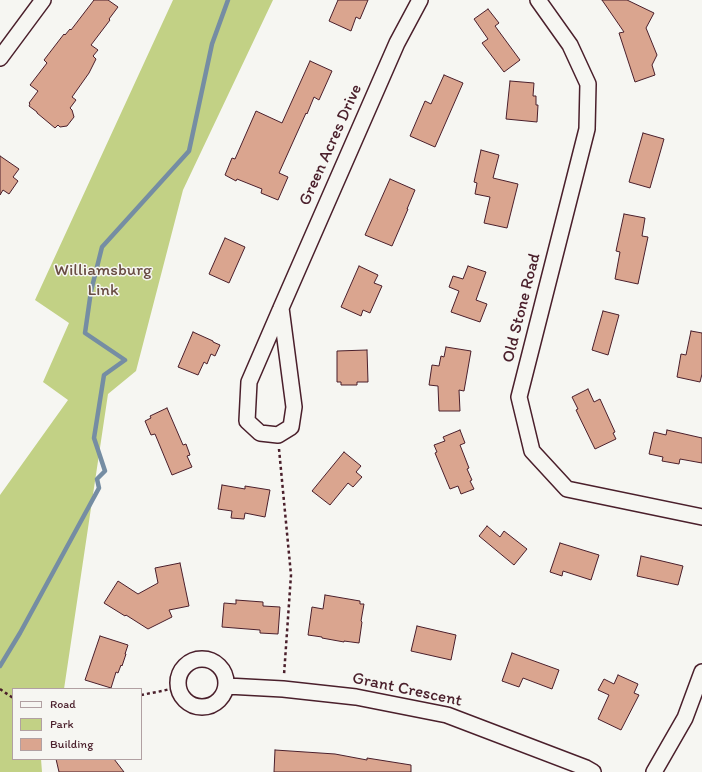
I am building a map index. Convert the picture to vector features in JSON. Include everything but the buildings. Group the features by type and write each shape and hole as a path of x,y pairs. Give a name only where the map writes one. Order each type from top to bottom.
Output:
{"street":[{"path":"0,58 43,0"},
{"name":"Green Acres Drive","path":"278,435 260,433 247,421 249,382 397,43 420,0"},
{"name":"Old Stone Road","path":"538,0 570,45 588,84 588,129 519,397 532,451 567,489 702,517"},
{"path":"278,435 291,427 294,407 281,308"},
{"path":"196,659 205,659 217,663 223,669 227,678 227,686 224,696 218,703 207,708 198,708 190,705 180,695 178,680 181,672 189,662 196,659"},
{"path":"654,772 685,718 702,672"},
{"name":"Grant Crescent","path":"227,686 283,689 356,697 447,714 593,772"}],"path":[{"path":"278,435 291,575 283,689"},
{"path":"142,695 178,686"},
{"path":"0,689 12,697"}],"green space":[{"name":"Williamsburg Link","path":"173,0 273,0 183,190 136,371 108,394 64,688 12,688 12,760 41,760 42,772 0,772 0,495 68,400 43,382 69,323 35,300"}],"waterway":[{"path":"0,666 20,633 99,488 97,479 105,471 94,438 104,375 125,360 85,333 91,291 102,247 189,151 212,44 228,0"}]}
